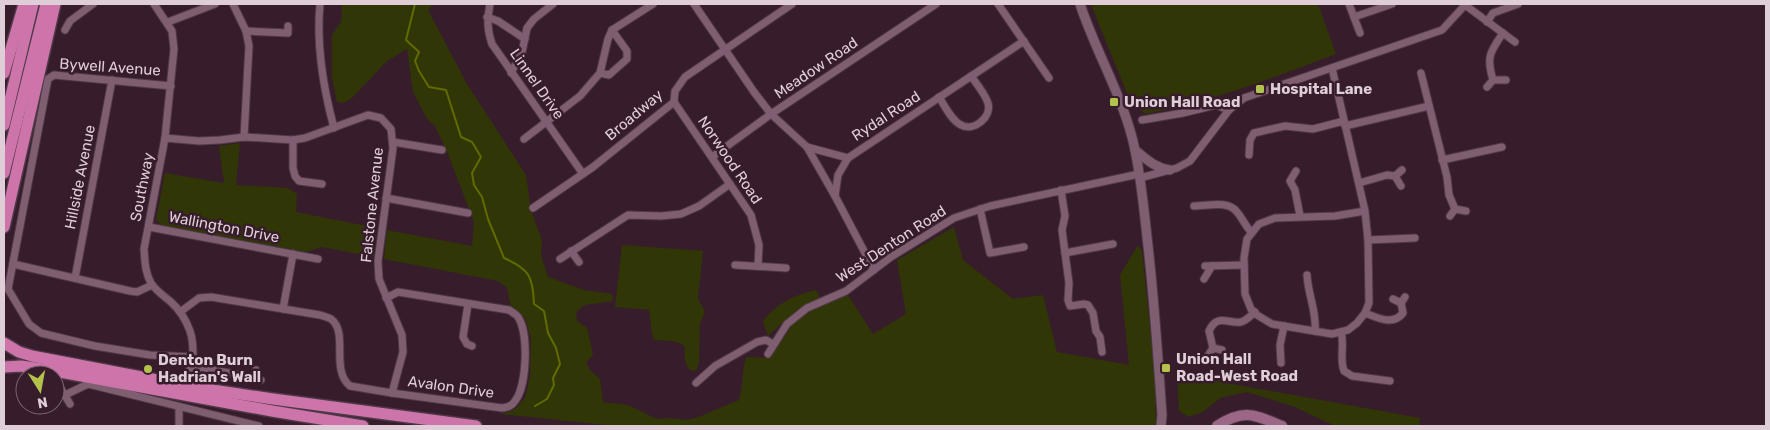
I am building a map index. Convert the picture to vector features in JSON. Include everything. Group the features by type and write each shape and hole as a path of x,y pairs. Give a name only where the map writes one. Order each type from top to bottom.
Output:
{"highway":[{"path":"4,73 24,4"},
{"path":"4,125 33,4"},
{"path":"4,173 46,4"},
{"path":"4,227 55,4"},
{"path":"51,26 59,4"},
{"path":"4,333 17,344 60,362"},
{"path":"4,343 19,352 60,362 199,388 327,408 476,426"},
{"path":"4,367 21,366 49,370 328,423 363,426"}],"main road":[{"path":"1218,426 1232,417 1247,415 1256,416 1282,426"}],"street":[{"path":"65,30 70,21 93,4"},
{"name":"Southway","path":"154,4 168,22 172,31 174,49 166,138 144,249 145,267 152,285 180,312 191,334 192,366 199,388"},
{"path":"168,22 215,4"},
{"path":"233,4 246,31 249,46 244,137"},
{"path":"320,4 320,57 326,100 334,128"},
{"name":"Linnel Drive","path":"490,4 487,17 488,33 492,44 583,174"},
{"path":"511,73 522,52 527,28 534,19 553,4"},
{"path":"524,139 580,96 600,73 612,30 653,4"},
{"path":"694,4 771,114 807,147 874,270"},
{"name":"Broadway","path":"533,208 583,174 674,102 675,91 684,77 792,4"},
{"name":"Meadow Road","path":"712,157 771,114 936,4"},
{"path":"998,4 1049,78"},
{"path":"1080,4 1089,32 1128,123 1135,150 1143,196 1152,277 1162,416 1161,426"},
{"path":"1349,4 1360,33"},
{"path":"1354,17 1392,4"},
{"path":"1487,22 1493,13 1498,10 1518,4"},
{"path":"1139,176 1170,170 1190,161 1229,110 1244,98 1442,30 1466,5 1514,42"},
{"path":"487,17 498,20 525,39"},
{"path":"246,31 288,32 288,26"},
{"path":"600,73 609,75 627,59 627,52 612,30"},
{"path":"1493,80 1489,64 1490,55 1503,33"},
{"name":"Rydal Road","path":"848,158 1024,41"},
{"path":"1332,68 1365,211 1368,240 1369,303 1365,313 1357,323 1341,332 1332,334 1264,321 1254,312 1245,294 1244,248 1246,240 1259,224 1275,218 1335,216 1365,211"},
{"path":"1421,73 1449,195 1455,209"},
{"name":"Bywell Avenue","path":"13,264 48,79 54,75 171,86"},
{"name":"Rydal Road","path":"939,97 955,121 963,126 972,127 984,119 989,112 988,102 972,76"},
{"name":"Hillside Avenue","path":"75,278 112,80"},
{"path":"1487,87 1493,80 1506,80"},
{"name":"Norwood Road","path":"674,102 751,215 759,245 758,266"},
{"path":"1142,120 1216,105 1229,110"},
{"path":"1249,155 1250,140 1254,133 1285,126 1313,129 1429,106"},
{"name":"Falstone Avenue","path":"166,138 199,141 244,137 293,140 305,138 368,115 381,118 392,129 378,261 380,279 402,335 404,345 392,393"},
{"path":"293,140 295,176 299,181 322,184"},
{"path":"392,142 442,150"},
{"path":"807,147 848,158 838,175 835,196"},
{"path":"1442,160 1502,147"},
{"path":"1135,150 1152,164 1161,169 1170,170"},
{"path":"1359,183 1387,176 1395,176 1402,170"},
{"path":"1296,171 1290,182 1295,190 1300,216"},
{"name":"West Denton Road","path":"768,354 787,324 807,308 846,291 874,270 954,218 980,209 1061,190 1139,176"},
{"path":"1395,176 1401,186"},
{"path":"560,259 628,215 660,216 681,214 699,206 730,184"},
{"path":"1061,190 1065,216 1062,230 1069,283 1068,300 1070,306 1084,304 1093,313 1102,352"},
{"path":"386,198 468,213"},
{"path":"1194,206 1230,206 1236,210 1251,232"},
{"path":"980,209 990,253 1024,247"},
{"path":"1455,209 1466,211"},
{"path":"1450,216 1455,209"},
{"name":"Wallington Drive","path":"149,227 318,259"},
{"path":"1368,240 1415,238"},
{"path":"1064,253 1113,244"},
{"path":"572,251 579,262"},
{"name":"Wallington Drive","path":"283,309 293,254"},
{"path":"152,285 137,292 130,292 13,264 8,289 29,324 41,333 122,351 150,355 193,357"},
{"path":"735,265 786,268"},
{"path":"1204,280 1209,266 1244,265"},
{"path":"1307,275 1309,297 1316,320 1315,331"},
{"name":"Avalon Drive","path":"386,298 398,292 509,310 518,317 523,333 525,350 523,380 519,396 514,403 502,408 392,393"},
{"path":"180,312 199,298 210,297 320,315 332,320 336,327 340,372 345,382 357,388 392,393"},
{"path":"1365,313 1392,321 1403,312 1403,300 1393,299"},
{"path":"468,304 463,337 467,344 472,346"},
{"path":"1213,348 1209,337 1211,326 1223,320 1244,321 1254,312"},
{"path":"1281,363 1280,345 1284,326"},
{"path":"1341,332 1344,342 1342,357 1344,372 1352,376 1390,382"},
{"path":"696,383 715,366 757,342 766,340 773,344"},
{"path":"1213,348 1222,350"},
{"path":"1207,357 1213,348"},
{"path":"172,382 185,376 192,366 258,379 256,370"},
{"path":"70,404 65,395 88,384 259,426"},
{"path":"179,407 179,426"},
{"path":"1162,416 1166,426"}],"green space":[{"path":"342,4 434,4 428,10 467,84 526,175 531,211 542,240 541,255 548,277 584,290 612,294 613,301 585,305 576,312 577,321 587,328 593,355 586,362 590,370 600,379 603,402 628,405 657,419 686,420 696,418 739,400 746,357 770,358 790,328 781,324 768,336 763,321 774,309 800,294 816,290 824,305 848,295 873,334 906,314 897,260 954,227 963,260 1013,299 1043,295 1057,352 1129,365 1120,275 1138,245 1142,251 1154,366 1155,426 616,426 501,414 515,409 525,398 530,376 531,339 525,318 511,308 507,288 498,281 384,259 387,230 472,246 474,222 435,126 427,119 413,92 407,49 387,61 352,98 344,103 337,102 332,78 332,35 341,22"},
{"path":"1091,4 1318,4 1336,54 1218,96 1145,114 1129,98"},
{"path":"240,143 236,185 288,188 297,194 296,212 377,228 374,257 322,247 306,252 163,226 156,220 165,173 224,183 219,146"},
{"path":"622,245 703,251 698,298 705,312 700,323 699,363 696,371 690,370 687,365 685,347 682,344 654,340 649,310 615,307"},
{"path":"1177,374 1420,418 1419,426 1335,426 1292,406 1247,392 1220,398 1203,412 1188,417 1179,411"}],"waterway":[{"path":"415,4 406,40 419,52 415,61 429,87 446,90 461,137 472,142 481,157 472,173 474,185 482,197 488,219 504,258 524,270 531,280 534,304 544,311 548,333 556,348 560,364 553,378 554,385 547,399 535,406"}],"place":[{"name":"Hospital Lane","path":"1260,89"},
{"name":"Union Hall Road","path":"1114,102"},
{"name":"Union Hall Road-West Road","path":"1166,368"},
{"name":"Denton Burn Hadrian's Wall","path":"148,369"}]}
